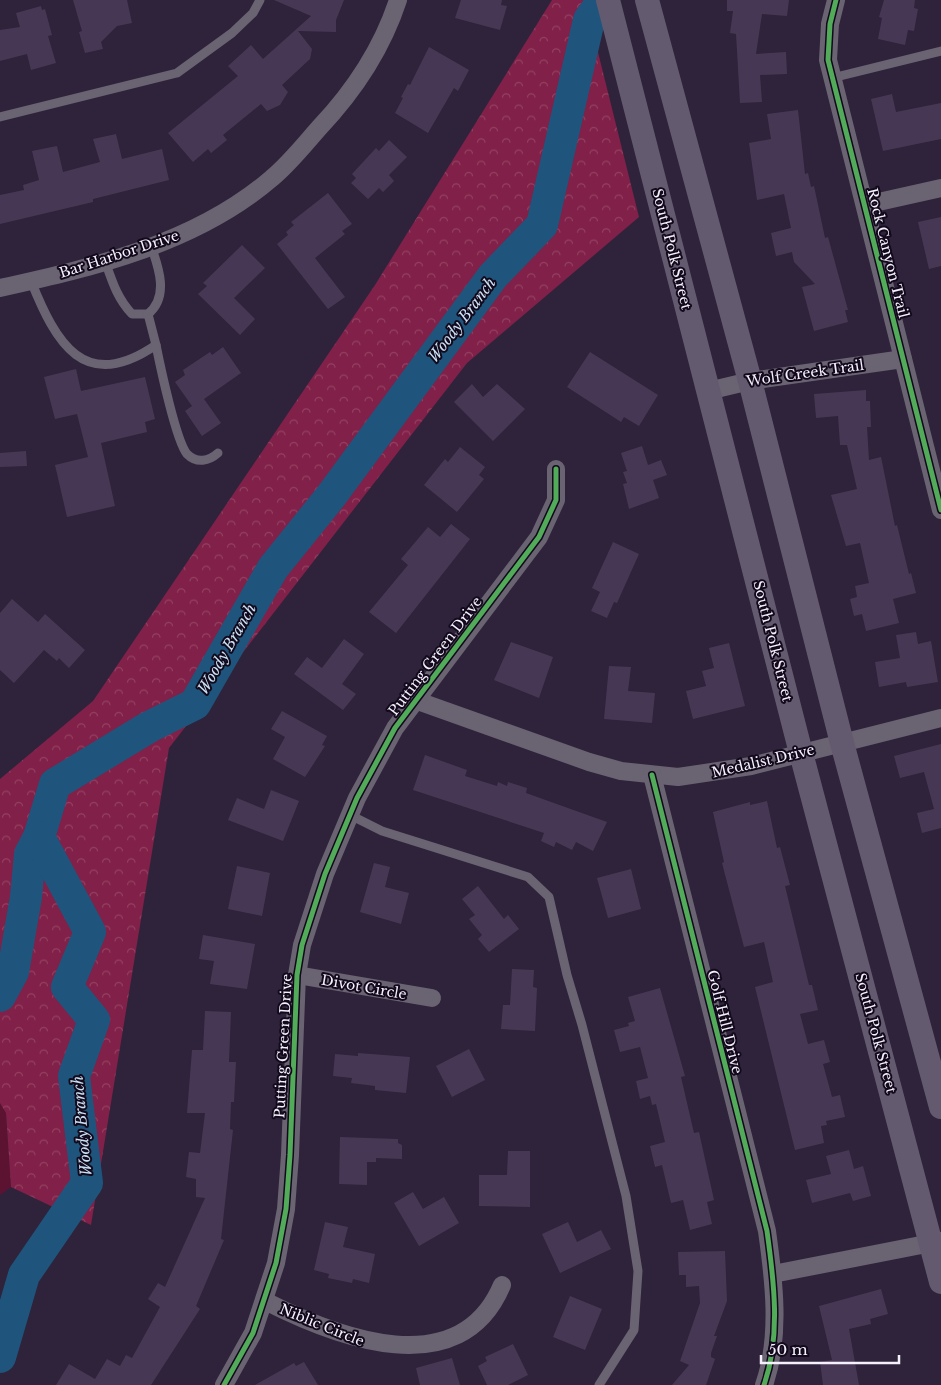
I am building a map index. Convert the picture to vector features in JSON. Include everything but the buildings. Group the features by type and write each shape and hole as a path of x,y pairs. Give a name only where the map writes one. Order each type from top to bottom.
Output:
{"main road":[{"name":"South Polk Street","path":"608,0 801,753 936,1242 941,1282"},
{"path":"646,0 750,380 842,743 941,1107"}],"street":[{"name":"Bar Harbor Drive","path":"0,288 105,261 170,240 216,218 274,177 339,106 360,78 378,48 398,0"},
{"name":"Rock Canyon Trail","path":"836,0 827,43 828,60 941,510"},
{"path":"865,205 941,188"},
{"name":"Wolf Creek Trail","path":"708,391 750,380 903,359"},
{"name":"Putting Green Drive","path":"224,1385 253,1333 276,1263 286,1209 290,1155 297,975 302,945 313,908 350,815 395,728 414,700 539,538 556,500 556,468"},
{"name":"Medalist Drive","path":"414,700 589,762 621,771 678,777 751,766 941,718"},
{"name":"Golf Hill Drive","path":"652,775 679,889 767,1232 773,1274 773,1336 770,1369 764,1385"},
{"name":"Divot Circle","path":"297,975 432,998"},
{"path":"773,1274 936,1242"},
{"name":"Niblic Circle","path":"265,1301 306,1322 369,1343 395,1348 439,1345 476,1328 494,1304 502,1285"}],"lane":[{"path":"0,117 177,73 232,33 254,13 260,0"},
{"path":"832,78 941,51"},
{"path":"105,261 115,291 122,303 132,314 148,314 160,300 160,282 151,246"},
{"path":"31,281 51,327 62,343 78,357 96,365 118,363 136,359 156,345"},
{"path":"148,314 175,420 187,454 197,460 210,460 218,453"},
{"path":"350,815 382,830 528,877 549,897 566,975 582,1025 626,1196 638,1271 634,1330 598,1385"}],"shaded area":[{"path":"0,1103 6,1113 11,1187 0,1195"}],"green space":[{"path":"552,0 585,0 639,217 467,363 169,748 91,1225 11,1187 6,1113 0,1103 0,779 93,701 375,285"}],"waterway":[{"name":"Woody Branch","path":"0,996 13,972 26,897 30,854 39,837 55,784 149,727 195,704 273,568 331,496 493,276 542,225 589,20 603,0"},
{"name":"Woody Branch","path":"0,1357 24,1275 87,1183 74,1076 94,1020 67,987 90,932 39,837"}],"cycle path":[{"path":"836,0 830,24 828,60 941,510"},
{"path":"224,1385 253,1333 276,1263 286,1209 290,1155 297,975 302,945 325,874 357,798 395,728 539,537 556,500 556,469"},
{"path":"652,775 767,1231 774,1289 774,1328 773,1348 764,1385"}]}
